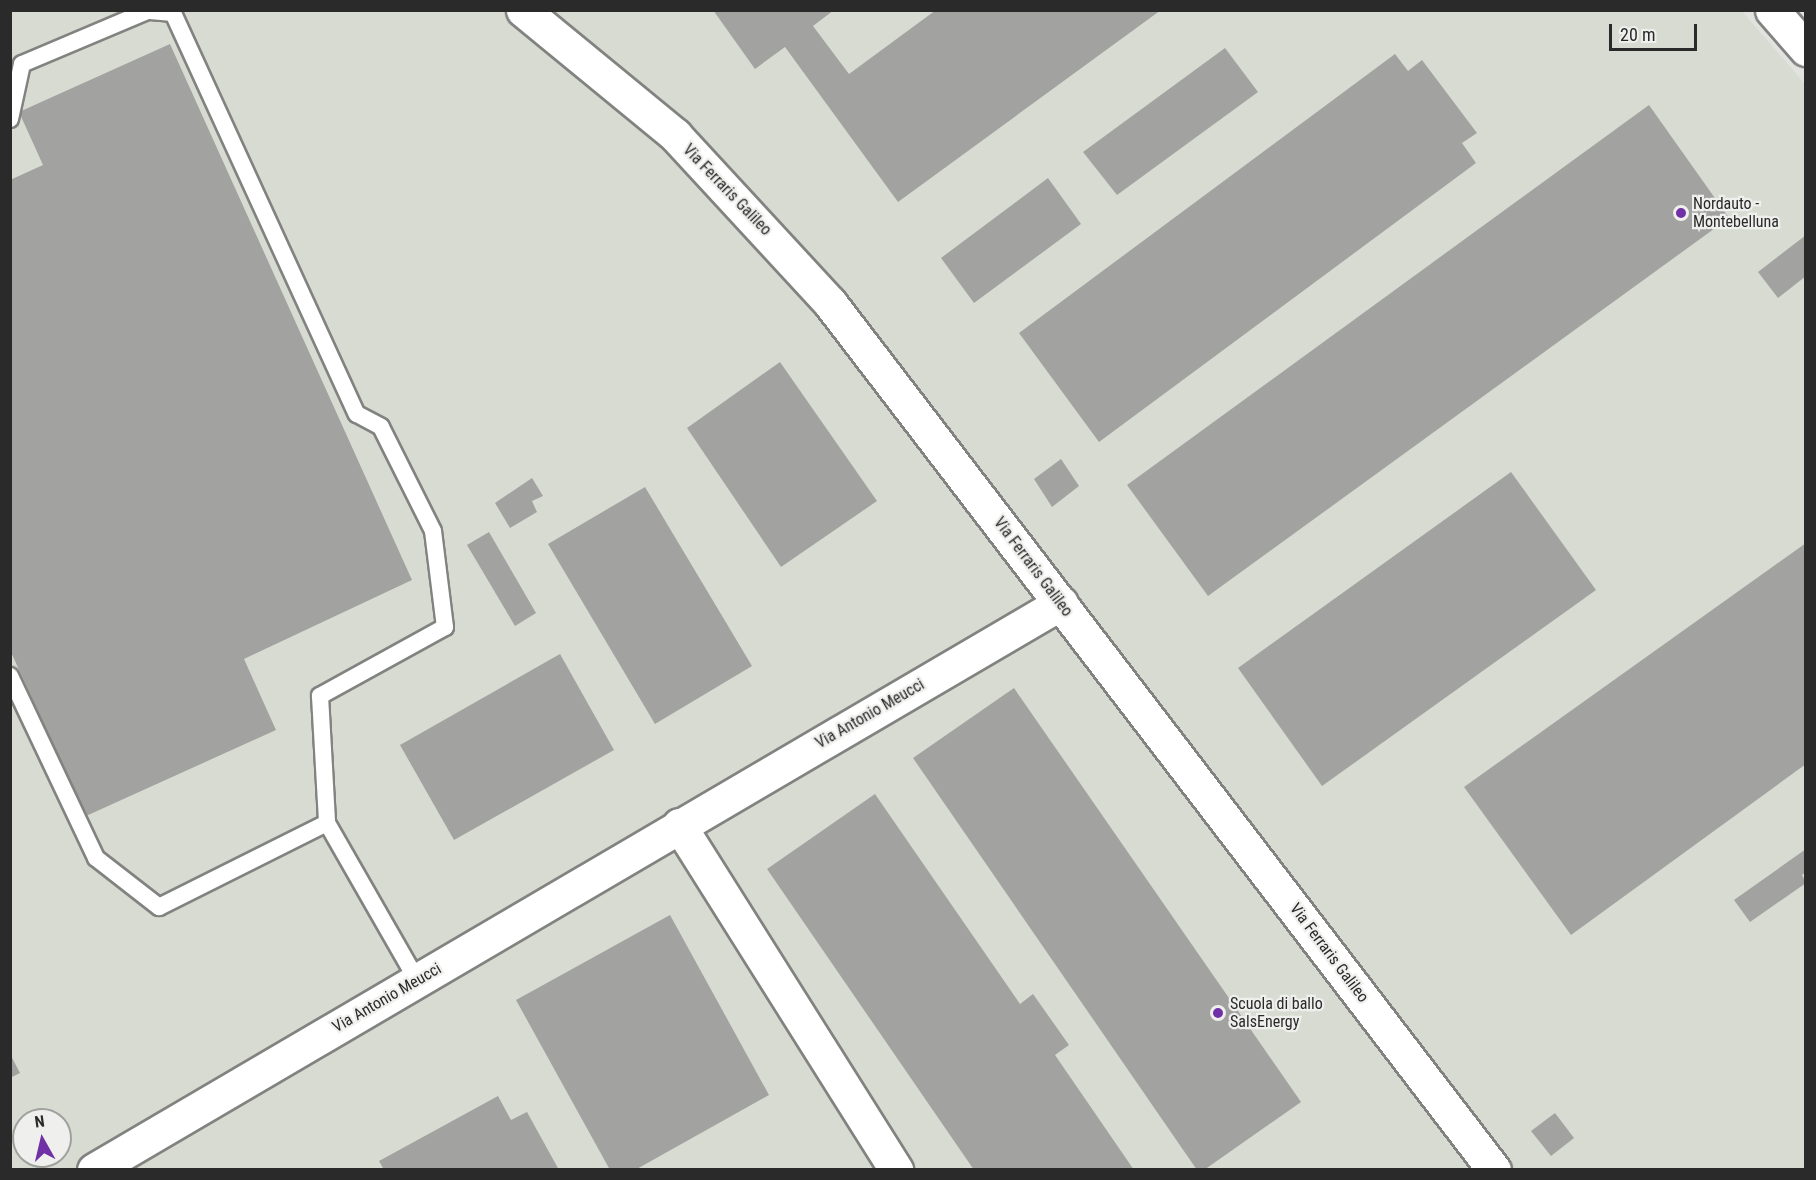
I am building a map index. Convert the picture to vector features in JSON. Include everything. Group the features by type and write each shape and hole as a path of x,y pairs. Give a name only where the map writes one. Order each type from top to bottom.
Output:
{"street":[{"name":"Via Ferraris Galileo","path":"523,10 675,135 799,267 869,350 1494,1170"},
{"path":"1772,10 1806,49"},
{"name":"Via Antonio Meucci","path":"94,1170 1061,603"},
{"path":"679,825 896,1170"}],"lane":[{"path":"10,119 22,64 150,11 173,13 357,414 381,427 433,531 445,627 320,696 327,823 417,980"},
{"path":"10,676 96,858 159,907 327,823"}],"shaded area":[{"path":"10,11 1742,11 1805,84 1805,1169 11,1169"}],"building":[{"path":"713,10 834,10 813,26 849,74 936,10 1161,10 898,202 785,47 755,69"},
{"path":"170,44 412,580 244,659 276,730 86,816 10,650 10,180 43,165 19,112"},
{"path":"1225,48 1258,92 1117,195 1083,152"},
{"path":"1395,54 1408,71 1422,60 1477,133 1462,143 1476,163 1099,442 1019,333"},
{"path":"1649,105 1729,218 1208,596 1127,485"},
{"path":"1048,178 1081,224 974,303 941,258"},
{"path":"1806,235 1806,276 1778,298 1758,272"},
{"path":"780,362 877,501 781,567 687,428"},
{"path":"1061,459 1079,486 1052,507 1034,479"},
{"path":"1511,472 1596,590 1322,786 1238,668"},
{"path":"532,478 543,496 532,501 537,512 510,528 495,503"},
{"path":"645,487 752,666 655,724 548,544"},
{"path":"489,532 536,613 515,626 467,545"},
{"path":"1806,543 1806,764 1571,935 1464,787"},
{"path":"560,654 614,750 454,840 400,745"},
{"path":"1014,688 1301,1102 1204,1170 1197,1170 913,758"},
{"path":"875,794 1020,1004 1033,994 1069,1045 1055,1055 1134,1170 974,1170 767,869"},
{"path":"1806,849 1806,872 1802,875 1806,883 1750,922 1734,900"},
{"path":"670,915 769,1095 635,1170 610,1170 516,1000"},
{"path":"10,1054 20,1073 10,1078"},
{"path":"498,1096 511,1120 527,1112 559,1170 384,1170 379,1161"},
{"path":"1555,1113 1574,1138 1551,1156 1531,1131"}],"place":[{"name":"Nordauto - Montebelluna","path":"1681,213"},
{"name":"Scuola di ballo SalsEnergy","path":"1218,1013"}]}
